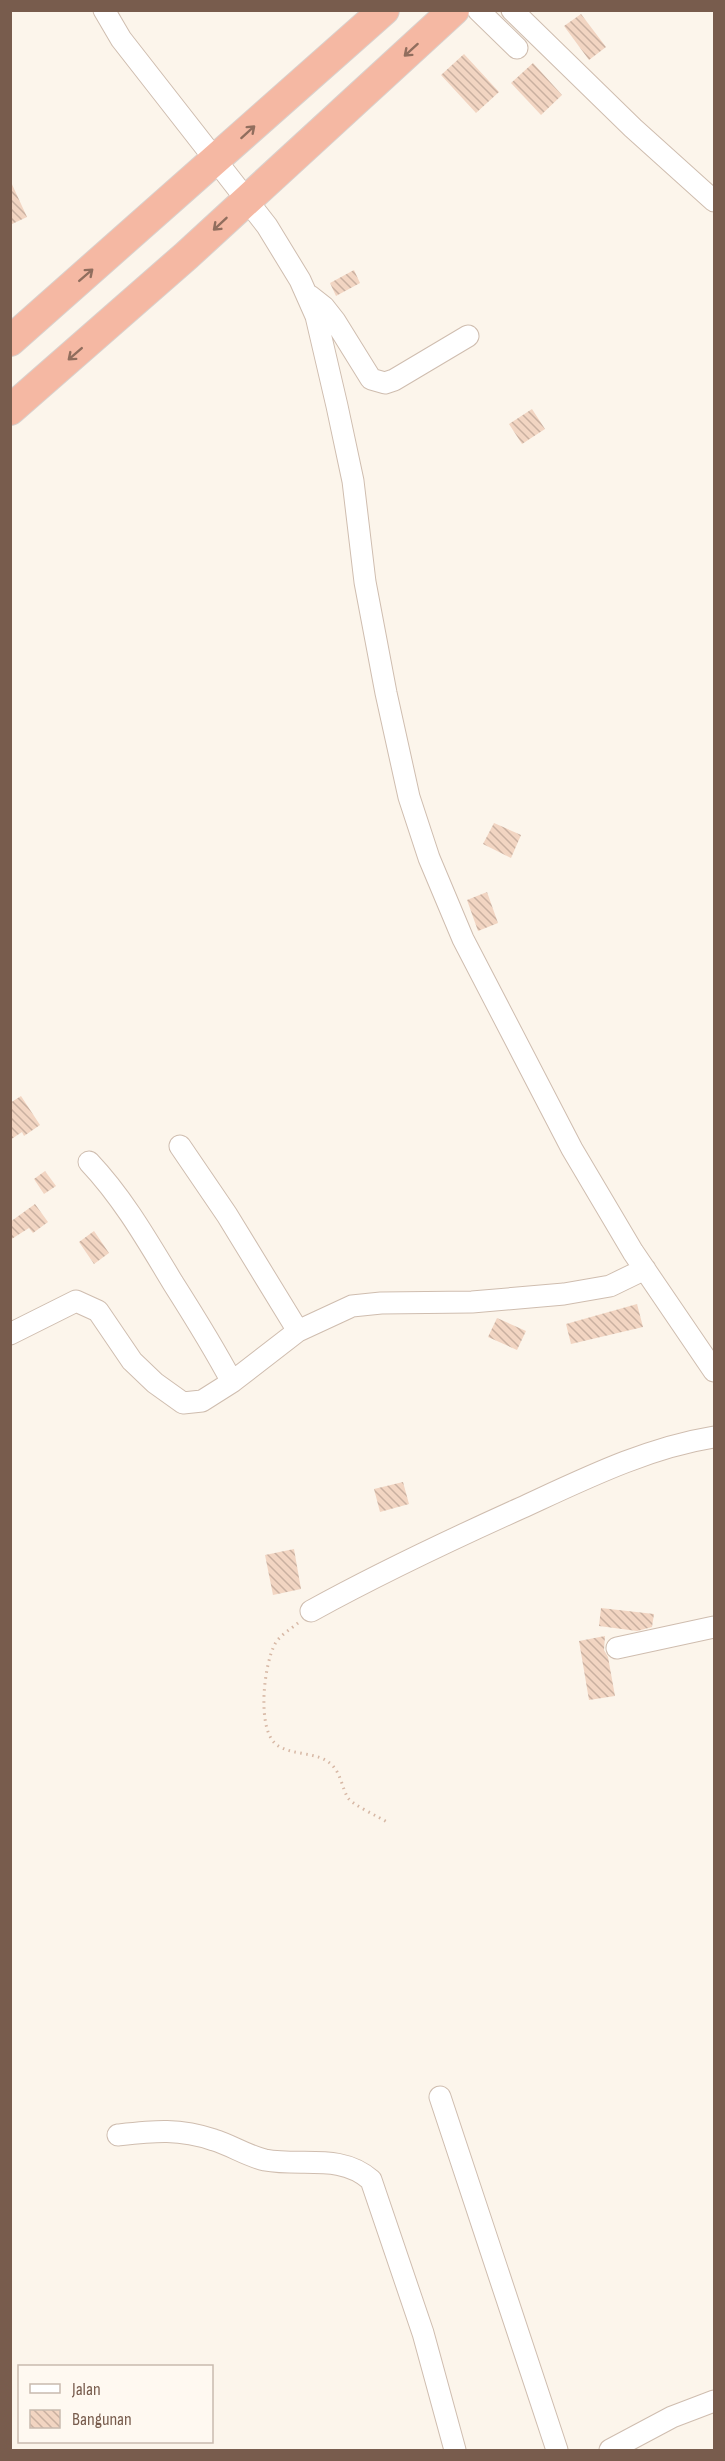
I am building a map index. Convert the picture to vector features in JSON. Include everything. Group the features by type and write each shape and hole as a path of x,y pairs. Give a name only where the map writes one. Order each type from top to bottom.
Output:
{"highway":[{"path":"10,341 384,10"},
{"path":"10,410 91,341 454,10"}],"street":[{"path":"104,10 121,39 276,238 316,316 347,455 371,615 403,772 429,858 452,916 573,1149 645,1269 714,1371"},
{"path":"478,10 517,48"},
{"path":"512,10 633,128 714,201"},
{"path":"305,292 324,307 371,379 378,383 394,380 468,336"},
{"path":"180,1146 227,1215 298,1331"},
{"path":"89,1162 124,1203 136,1221 214,1346 232,1382"},
{"path":"10,1334 76,1301 98,1311 132,1360 155,1383 183,1403 202,1401 232,1382 298,1331 352,1306 381,1303 472,1302 564,1294 610,1286 645,1269"},
{"path":"311,1611 401,1564 603,1470 660,1449 714,1437"},
{"path":"617,1648 714,1627"},
{"path":"440,2097 557,2451"},
{"path":"118,2135 167,2130 213,2139 262,2159 341,2164 360,2171 370,2180 423,2333 455,2451"},
{"path":"610,2451 672,2416 714,2401"}],"path":[{"path":"311,1611 275,1644 262,1708 268,1733 281,1748 321,1758 331,1764 348,1798 387,1822"}],"building":[{"path":"581,14 606,47 589,60 564,26"},
{"path":"464,54 499,92 476,113 441,75"},
{"path":"533,63 562,95 541,115 511,83"},
{"path":"10,180 27,217 10,225"},
{"path":"354,270 360,283 336,296 330,283"},
{"path":"532,409 545,429 522,444 509,424"},
{"path":"494,823 521,835 511,858 483,844"},
{"path":"487,892 498,923 478,931 467,900"},
{"path":"21,1096 40,1125 24,1136 22,1132 10,1140 10,1103"},
{"path":"45,1171 56,1186 44,1194 34,1179"},
{"path":"35,1204 48,1222 33,1233 29,1228 10,1240 10,1222"},
{"path":"94,1231 109,1253 94,1264 79,1242"},
{"path":"637,1304 643,1327 571,1344 566,1324"},
{"path":"497,1318 526,1331 517,1350 488,1337"},
{"path":"403,1482 409,1504 380,1512 374,1489"},
{"path":"294,1549 301,1589 273,1595 265,1555"},
{"path":"601,1608 654,1614 652,1627 637,1631 599,1626"},
{"path":"605,1636 604,1650 608,1657 615,1696 589,1700 579,1641"}]}
